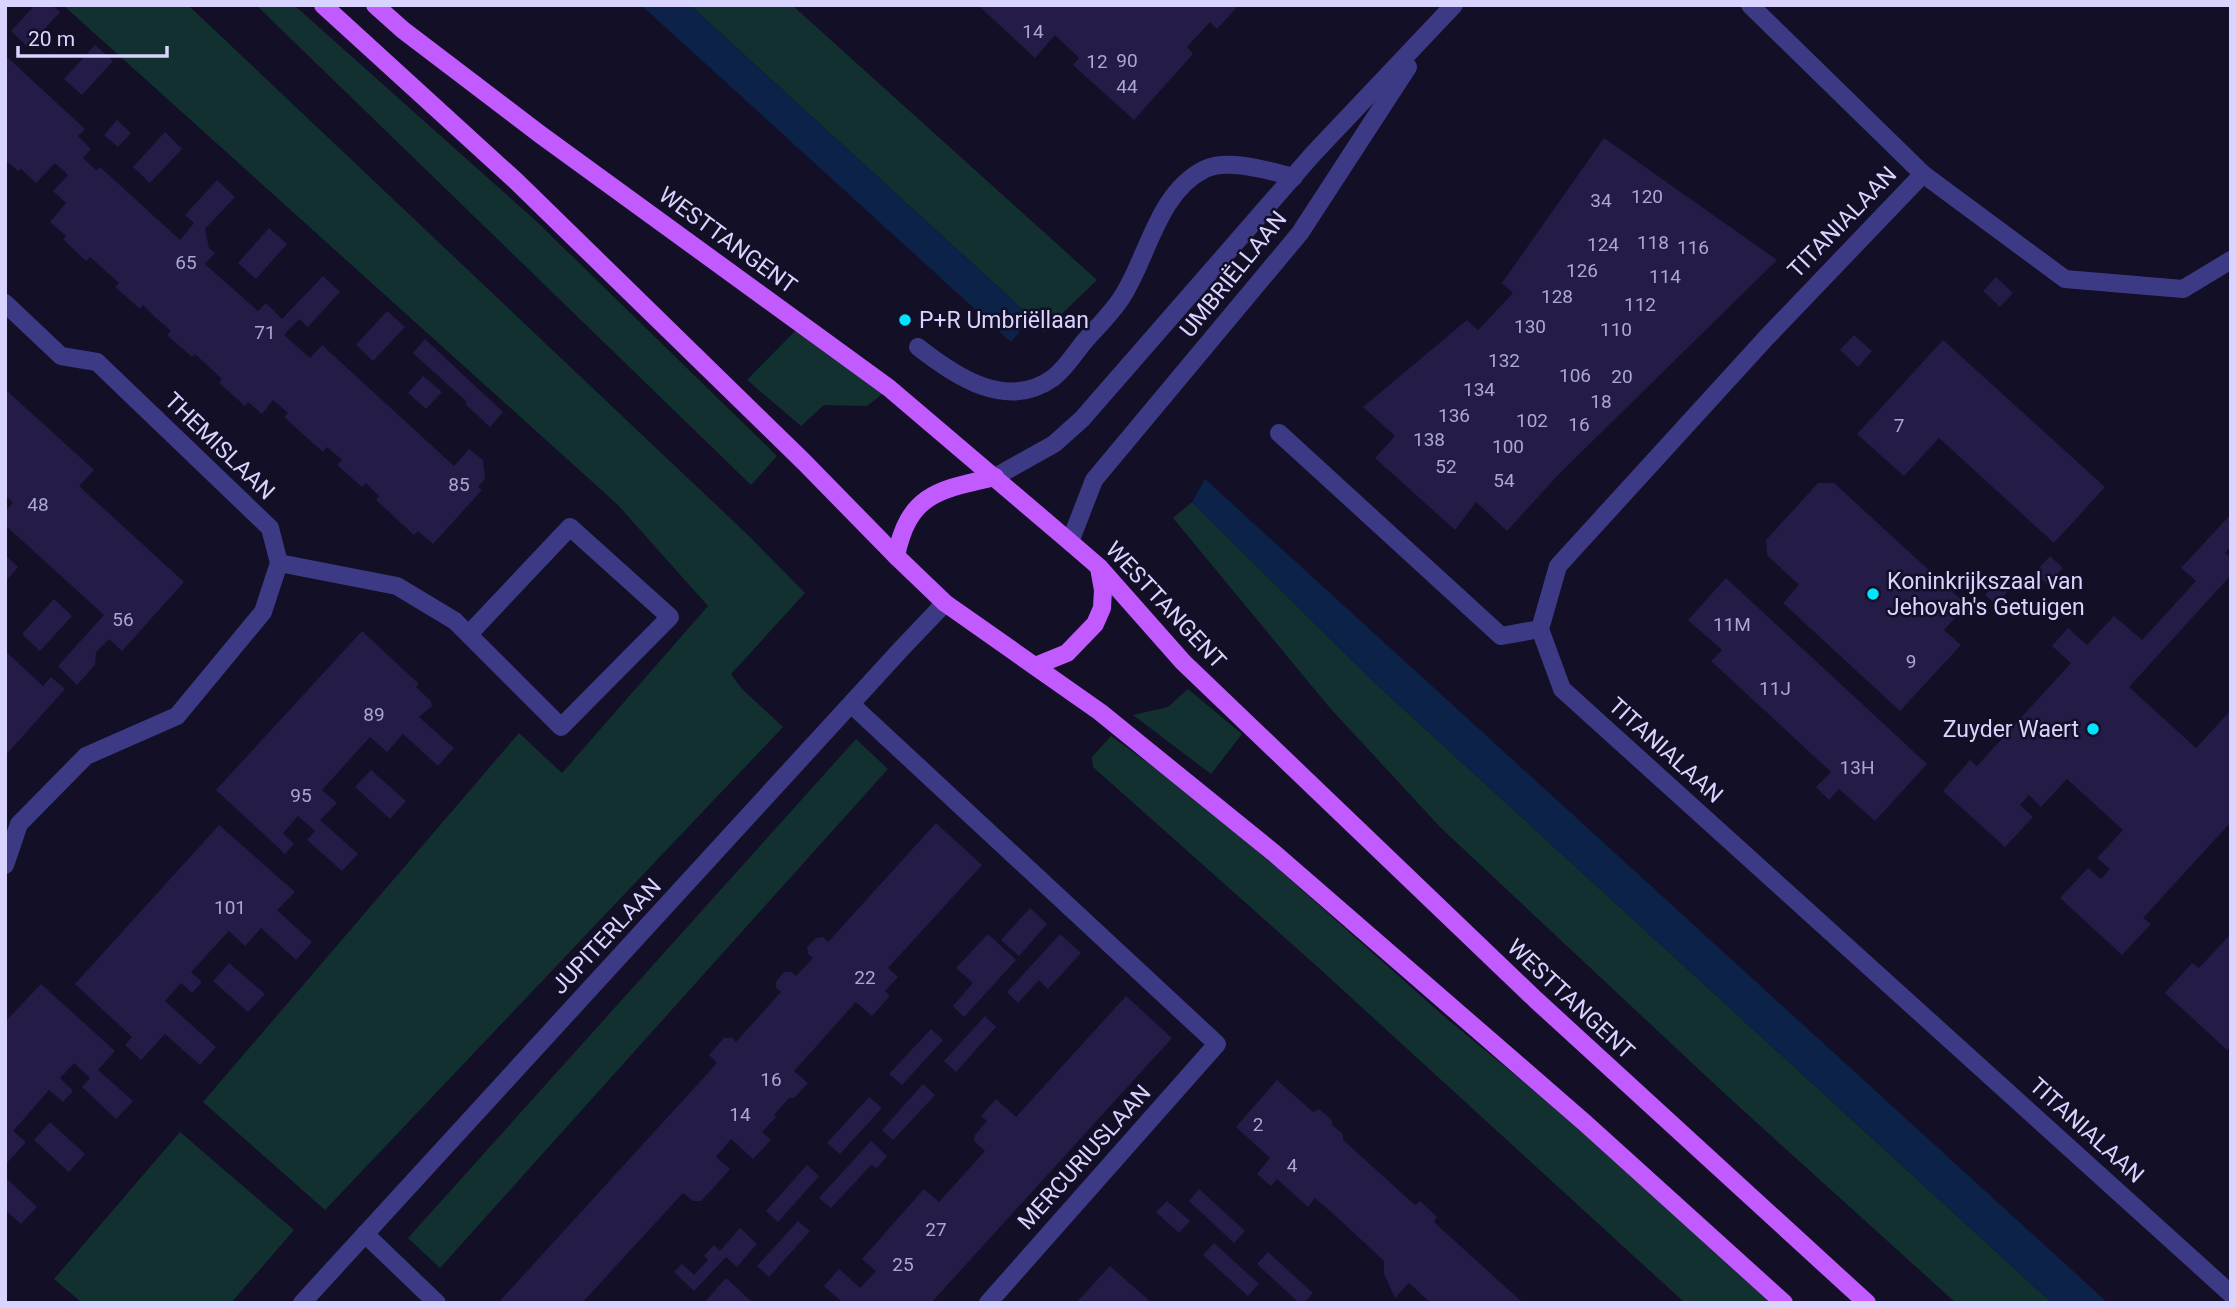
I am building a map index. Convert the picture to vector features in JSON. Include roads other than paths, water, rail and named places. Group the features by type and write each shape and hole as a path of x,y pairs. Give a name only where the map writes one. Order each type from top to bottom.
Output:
{"main road":[{"path":"323,5 517,182 945,603 1100,712 1274,853 1585,1123 1784,1303"},
{"name":"WESTTANGENT","path":"375,5 403,30 541,135 889,388 1070,541 1099,567 1184,662 1496,962 1867,1303"},
{"path":"896,556 903,528 924,500 949,489 995,477"},
{"path":"1035,666 1067,653 1095,624 1102,608 1103,590 1099,567"}],"street":[{"name":"UMBRIËLLAAN","path":"995,477 1055,444 1082,419 1294,177 1454,5"},
{"name":"TITANIALAAN","path":"1750,5 1923,174 2066,279 2183,289 2231,260"},
{"name":"UMBRIËLLAAN","path":"1070,541 1094,480 1300,233 1431,32"},
{"name":"UMBRIËLLAAN","path":"918,347 945,368 979,385 1011,392 1036,387 1056,376 1122,297 1168,203 1185,181 1208,168 1227,165 1294,177"},
{"name":"TITANIALAAN","path":"1923,174 1766,338 1558,566 1540,629 1562,689 2231,1294"},
{"name":"THEMISLAAN","path":"5,303 61,356 97,362 107,371 270,528 279,563"},
{"path":"1279,433 1501,636 1540,629"},
{"path":"5,865 19,824 86,756 177,716 263,612 279,563 397,586 455,621 561,727 670,617 570,527 469,634"},
{"name":"JUPITERLAAN","path":"302,1303 945,603"},
{"name":"MERCURIUSLAAN","path":"852,705 1217,1044 988,1303"},
{"path":"365,1234 437,1303"}],"water":[{"path":"641,5 690,5 1031,317 1011,342"},
{"path":"1205,479 2108,1303 2052,1303 1375,683 1192,502"}],"place":[{"name":"P+R Umbriëllaan","path":"905,320"},
{"name":"Koninkrijkszaal van Jehovah's Getuigen","path":"1873,594"},
{"name":"Zuyder Waert","path":"2093,729"}]}
